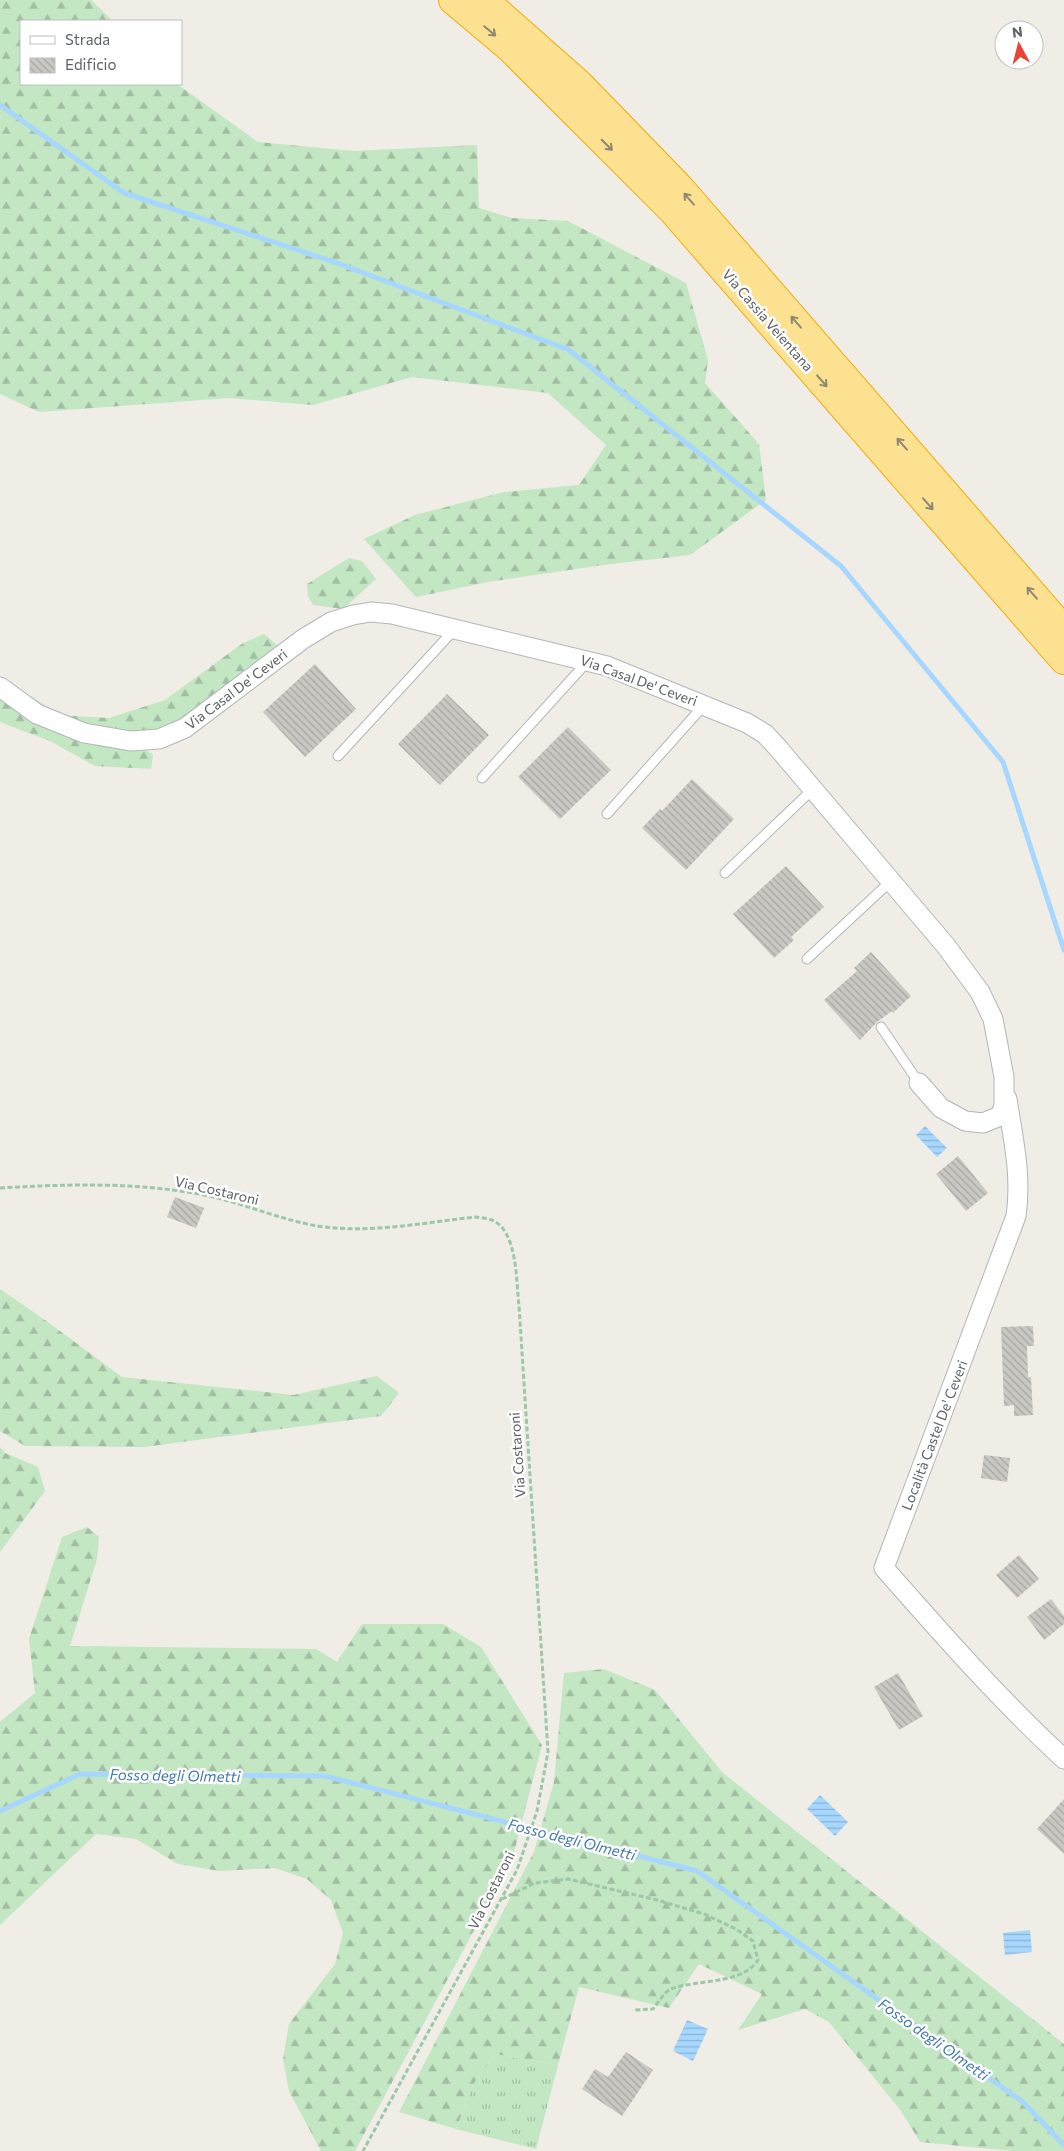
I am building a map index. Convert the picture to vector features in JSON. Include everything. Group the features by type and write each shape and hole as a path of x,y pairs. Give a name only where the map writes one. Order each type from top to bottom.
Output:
{"highway":[{"name":"Via Cassia Veientana","path":"453,0 510,48 672,210 1064,660"},
{"name":"Via Cassia Veientana","path":"484,0 579,84 679,187 1064,630"}],"street":[{"name":"Via Casal De' Ceveri","path":"0,687 37,714 84,733 115,740 147,742 160,739 185,728 303,639 331,622 352,614 371,612 392,614 588,660 705,704 747,723 765,734 946,946 980,992 993,1019 999,1046 1004,1112 992,1121 973,1123 952,1115 941,1108 919,1084"},
{"name":"Località Castel De' Ceveri","path":"999,1046 1018,1172 1019,1195 1016,1216 884,1568 941,1633 1034,1731 1064,1759"}],"lane":[{"path":"338,756 454,630"},
{"path":"482,778 588,660"},
{"path":"607,814 705,704"},
{"path":"726,873 813,789"},
{"path":"807,959 891,881"},
{"path":"882,1027 919,1084"}],"path":[{"name":"Via Costaroni","path":"0,1188 76,1183 149,1187 205,1195 301,1223 324,1227 381,1227 476,1217 493,1220 511,1240 519,1306 548,1752 537,1811 518,1870 363,2151"},
{"path":"501,1899 535,1883 568,1878 657,1900 704,1914 736,1929 753,1941 758,1960 752,1969 715,1981 670,1989 653,2009 635,2010"}],"green space":[{"path":"0,0 91,0 112,20 20,20 20,85 178,85 258,142 354,151 477,145 479,208 512,218 568,221 686,283 708,360 705,383 759,444 766,500 690,555 603,565 488,582 416,597 364,539 415,515 504,492 579,485 606,445 548,393 412,377 313,405 229,398 39,412 0,394"},
{"path":"349,558 362,561 376,579 343,609 313,605 308,596 307,584"},
{"path":"264,634 277,645 261,663 173,726 136,742 153,755 151,769 95,766 50,741 0,722 0,698 4,695 31,696 59,715 109,718 165,700 243,643"},
{"path":"0,1289 122,1377 294,1395 377,1376 399,1393 381,1416 144,1447 25,1446 0,1431"},
{"path":"0,1447 5,1453 38,1467 45,1491 0,1552"},
{"path":"87,1527 99,1537 97,1559 70,1646 316,1649 337,1662 362,1624 443,1624 481,1647 542,1745 512,1860 355,2151 321,2151 289,2091 283,2059 289,2024 335,1964 343,1933 331,1900 307,1879 275,1868 220,1871 178,1864 136,1839 96,1834 0,1925 0,1722 35,1693 29,1639 62,1537"},
{"path":"604,1669 655,1690 723,1773 1064,2044 1064,2151 1013,2151 920,2142 901,2111 829,2022 805,2009 738,2030 762,1994 699,1964 669,2008 579,1987 558,2065 495,2054 473,2085 456,2129 399,2112 534,1852 554,1782 564,1673"},
{"path":"495,2054 558,2065 536,2149 456,2129 473,2085"}],"water":[{"path":"925,1126 947,1148 937,1157 916,1135"},
{"path":"820,1795 848,1822 835,1836 807,1809"},
{"path":"1030,1930 1032,1952 1005,1955 1003,1933"},
{"path":"687,2020 708,2029 693,2061 673,2051"}],"building":[{"path":"315,664 356,709 305,757 263,712"},
{"path":"447,694 489,735 440,785 398,744"},
{"path":"568,727 611,770 560,819 518,777"},
{"path":"692,779 734,819 686,870 642,828 660,809 662,811"},
{"path":"786,866 824,907 791,937 794,940 774,958 733,914"},
{"path":"871,952 911,996 893,1013 892,1011 877,1022 860,1040 824,1000 857,971 854,968"},
{"path":"958,1156 988,1193 966,1211 936,1174"},
{"path":"175,1197 204,1208 196,1228 167,1217"},
{"path":"1033,1326 1034,1346 1027,1346 1028,1377 1031,1377 1033,1415 1014,1416 1014,1405 1004,1406 1001,1327"},
{"path":"984,1455 1010,1458 1007,1482 981,1478"},
{"path":"1019,1555 1039,1579 1017,1598 996,1575"},
{"path":"1051,1599 1064,1616 1064,1624 1044,1640 1027,1617"},
{"path":"898,1673 923,1716 899,1730 874,1687"},
{"path":"1064,1799 1064,1854 1037,1829"},
{"path":"626,2052 653,2070 622,2116 582,2089 595,2069 608,2077"}],"waterway":[{"path":"0,105 124,193 337,263 569,350 841,566 1003,762 1064,950"},
{"name":"Fosso degli Olmetti","path":"0,1811 80,1774 325,1776 697,1871 1023,2102 1064,2145"}]}
